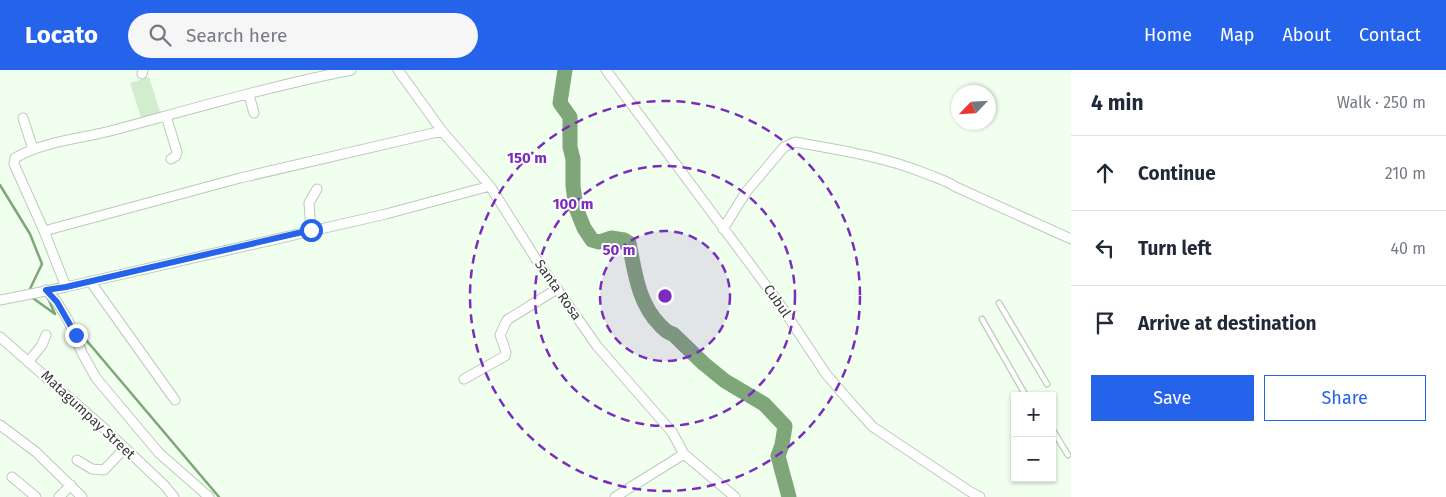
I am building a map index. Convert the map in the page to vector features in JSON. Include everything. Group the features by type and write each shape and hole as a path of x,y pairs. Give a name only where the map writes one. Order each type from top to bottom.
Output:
{"street":[{"path":"66,287 14,158 33,149 351,70"},
{"name":"Santa Rosa","path":"398,70 442,131 490,186 536,259 597,346 672,432 684,454 735,497"},
{"name":"Cubul","path":"606,70 779,303 826,374 872,427 980,497"},
{"path":"249,94 254,113"},
{"path":"166,116 177,152 176,156 171,159"},
{"path":"24,118 33,149"},
{"path":"44,231 240,178 442,131"},
{"path":"723,229 746,192 784,147 794,142 870,156 910,167 949,182 956,187 1071,239"},
{"path":"0,300 66,287 386,214 490,186"},
{"path":"311,230 310,203 317,189"},
{"path":"90,281 112,315 175,400"},
{"path":"464,379 505,356 506,352 500,335 507,320 557,289"},
{"path":"46,290 62,309 82,353 96,378 160,453 209,497"},
{"path":"28,361 42,345 46,335"},
{"name":"Matagumpay Street","path":"0,336 125,448 174,497"},
{"path":"0,425 36,452 82,497"},
{"path":"77,460 92,469 104,470 125,448"},
{"path":"615,497 684,454"},
{"path":"12,477 36,497"},
{"path":"59,497 71,485"}],"lane":[{"path":"1000,303 1047,384"},
{"path":"982,319 1024,392"},
{"path":"1056,436 1068,455"}],"green space":[{"path":"149,77 161,115 142,121 130,83"}],"waterway":[{"path":"565,70 560,103 570,117 573,186 576,208 584,228 592,240 599,242 611,238 624,240 629,243 638,287 642,297 653,316 664,329 673,334 725,381 764,404 785,426 778,456 789,497"},
{"path":"0,185 30,234 42,264 28,293"},
{"path":"30,296 55,314 47,296"},
{"path":"76,328 219,497"}],"route":[{"path":"76,335 57,302 46,290 311,230"}]}
